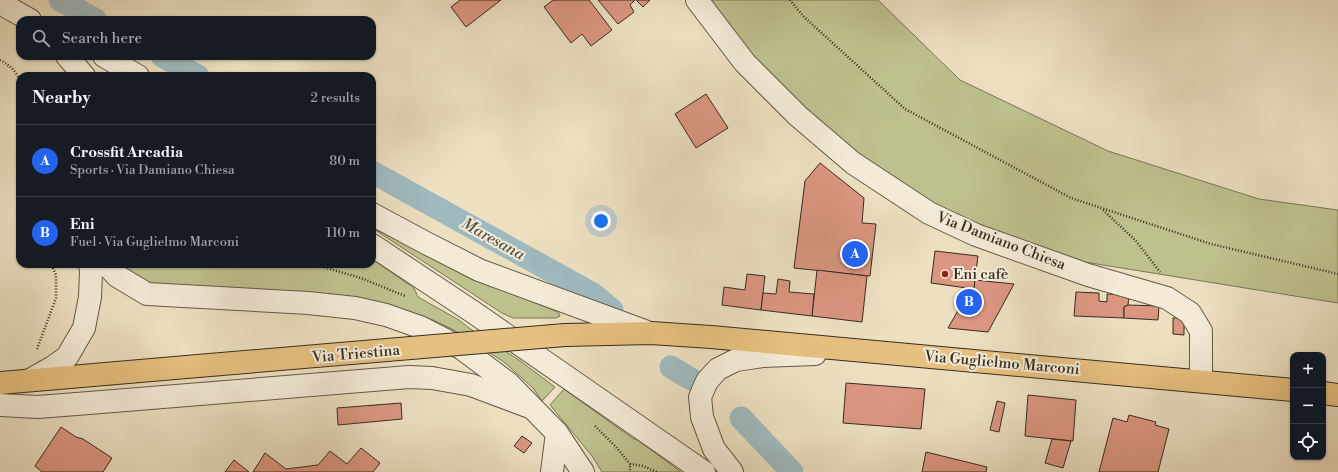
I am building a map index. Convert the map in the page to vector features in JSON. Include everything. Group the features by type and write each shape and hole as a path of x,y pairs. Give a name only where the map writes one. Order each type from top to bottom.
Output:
{"main road":[{"name":"Via Triestina","path":"0,383 565,336 651,333 711,337"},
{"name":"Via Guglielmo Marconi","path":"711,337 1290,390"},
{"path":"1326,393 1338,395"}],"street":[{"name":"Via Damiano Chiesa","path":"697,0 745,63 798,116 853,163 929,213 976,234 1080,272 1167,298 1190,313 1201,331 1201,381"},
{"path":"0,3 23,16"},
{"path":"70,60 81,72"},
{"path":"111,60 131,72"},
{"path":"376,203 544,294"},
{"path":"376,216 426,244 479,270 651,333"},
{"path":"376,248 704,472"},
{"path":"30,380 67,357 84,328 90,297 90,268"},
{"path":"110,268 117,276 147,294 308,303 355,308 386,315 420,327 461,348 508,383 557,433 583,472"},
{"path":"732,472 714,449 702,417 700,397 707,380 718,369 736,360 763,356 814,354 857,350"},
{"path":"0,405 38,407 409,377 432,378 471,385 532,409"},
{"path":"552,472 557,433"}],"path":[{"path":"790,0 802,16 905,109 1071,198 1211,244 1338,274"},
{"path":"0,60 8,64 16,73"},
{"path":"1101,208 1136,241 1162,275"},
{"path":"35,354 56,298 56,276 53,268"},
{"path":"630,464 643,466 657,472"}],"green space":[{"path":"689,0 878,0 960,80 1108,151 1259,199 1338,210 1338,303 1066,259 877,187"},
{"path":"376,230 481,281 558,312 560,316 556,318 513,318 502,313"},
{"path":"376,262 414,288 418,297 459,320 519,360 555,387 542,401 533,388 504,362 454,330 433,320 405,310 382,305 148,286 122,268 376,268"},
{"path":"564,389 681,472 602,472 592,456 550,405"}],"building":[{"path":"460,0 501,0 466,27 451,7"},
{"path":"553,0 589,0 612,30 591,46 582,34 571,43 544,7"},
{"path":"598,0 635,0 630,5 634,12 618,24"},
{"path":"636,0 650,0 643,7"},
{"path":"706,94 728,128 696,148 675,114"},
{"path":"820,163 864,198 862,223 876,224 870,276 794,268 805,181"},
{"path":"935,251 978,256 974,289 931,283"},
{"path":"817,270 867,276 862,322 812,316"},
{"path":"747,274 765,276 761,310 722,305 724,287 745,290"},
{"path":"778,279 790,281 789,292 814,294 812,316 761,310 763,293 776,294"},
{"path":"975,280 1014,284 988,332 948,328 971,288 974,289"},
{"path":"1076,292 1099,293 1099,301 1107,302 1107,294 1129,295 1128,305 1124,307 1124,318 1074,316"},
{"path":"1128,305 1159,306 1158,320 1124,318 1124,307"},
{"path":"1173,318 1184,318 1184,335 1173,334"},
{"path":"846,383 925,389 921,429 843,423"},
{"path":"1028,395 1076,400 1073,441 1025,436"},
{"path":"997,401 1005,403 999,432 990,430"},
{"path":"401,403 402,419 338,425 337,408"},
{"path":"1129,415 1156,422 1155,425 1169,429 1158,472 1099,472 1113,418 1127,422"},
{"path":"61,427 112,458 103,472 42,472 35,466"},
{"path":"522,436 532,443 524,453 514,446"},
{"path":"1052,439 1071,441 1063,468 1045,463"},
{"path":"361,448 380,463 373,472 253,472 265,453 286,469 318,465 330,451 347,464"},
{"path":"926,452 987,467 986,472 922,472"},
{"path":"234,460 249,472 225,472"}],"waterway":[{"name":"Maresana","path":"60,0 89,16"},
{"name":"Maresana","path":"169,60 191,72"},
{"name":"Maresana","path":"376,174 593,294 612,310"},
{"name":"Maresana","path":"671,367 691,379"},
{"name":"Maresana","path":"741,418 792,472"}],"place":[{"name":"Crossfit Arcadia","path":"855,254"},
{"name":"Eni cafè","path":"945,274"},
{"name":"Eni","path":"969,302"}]}
